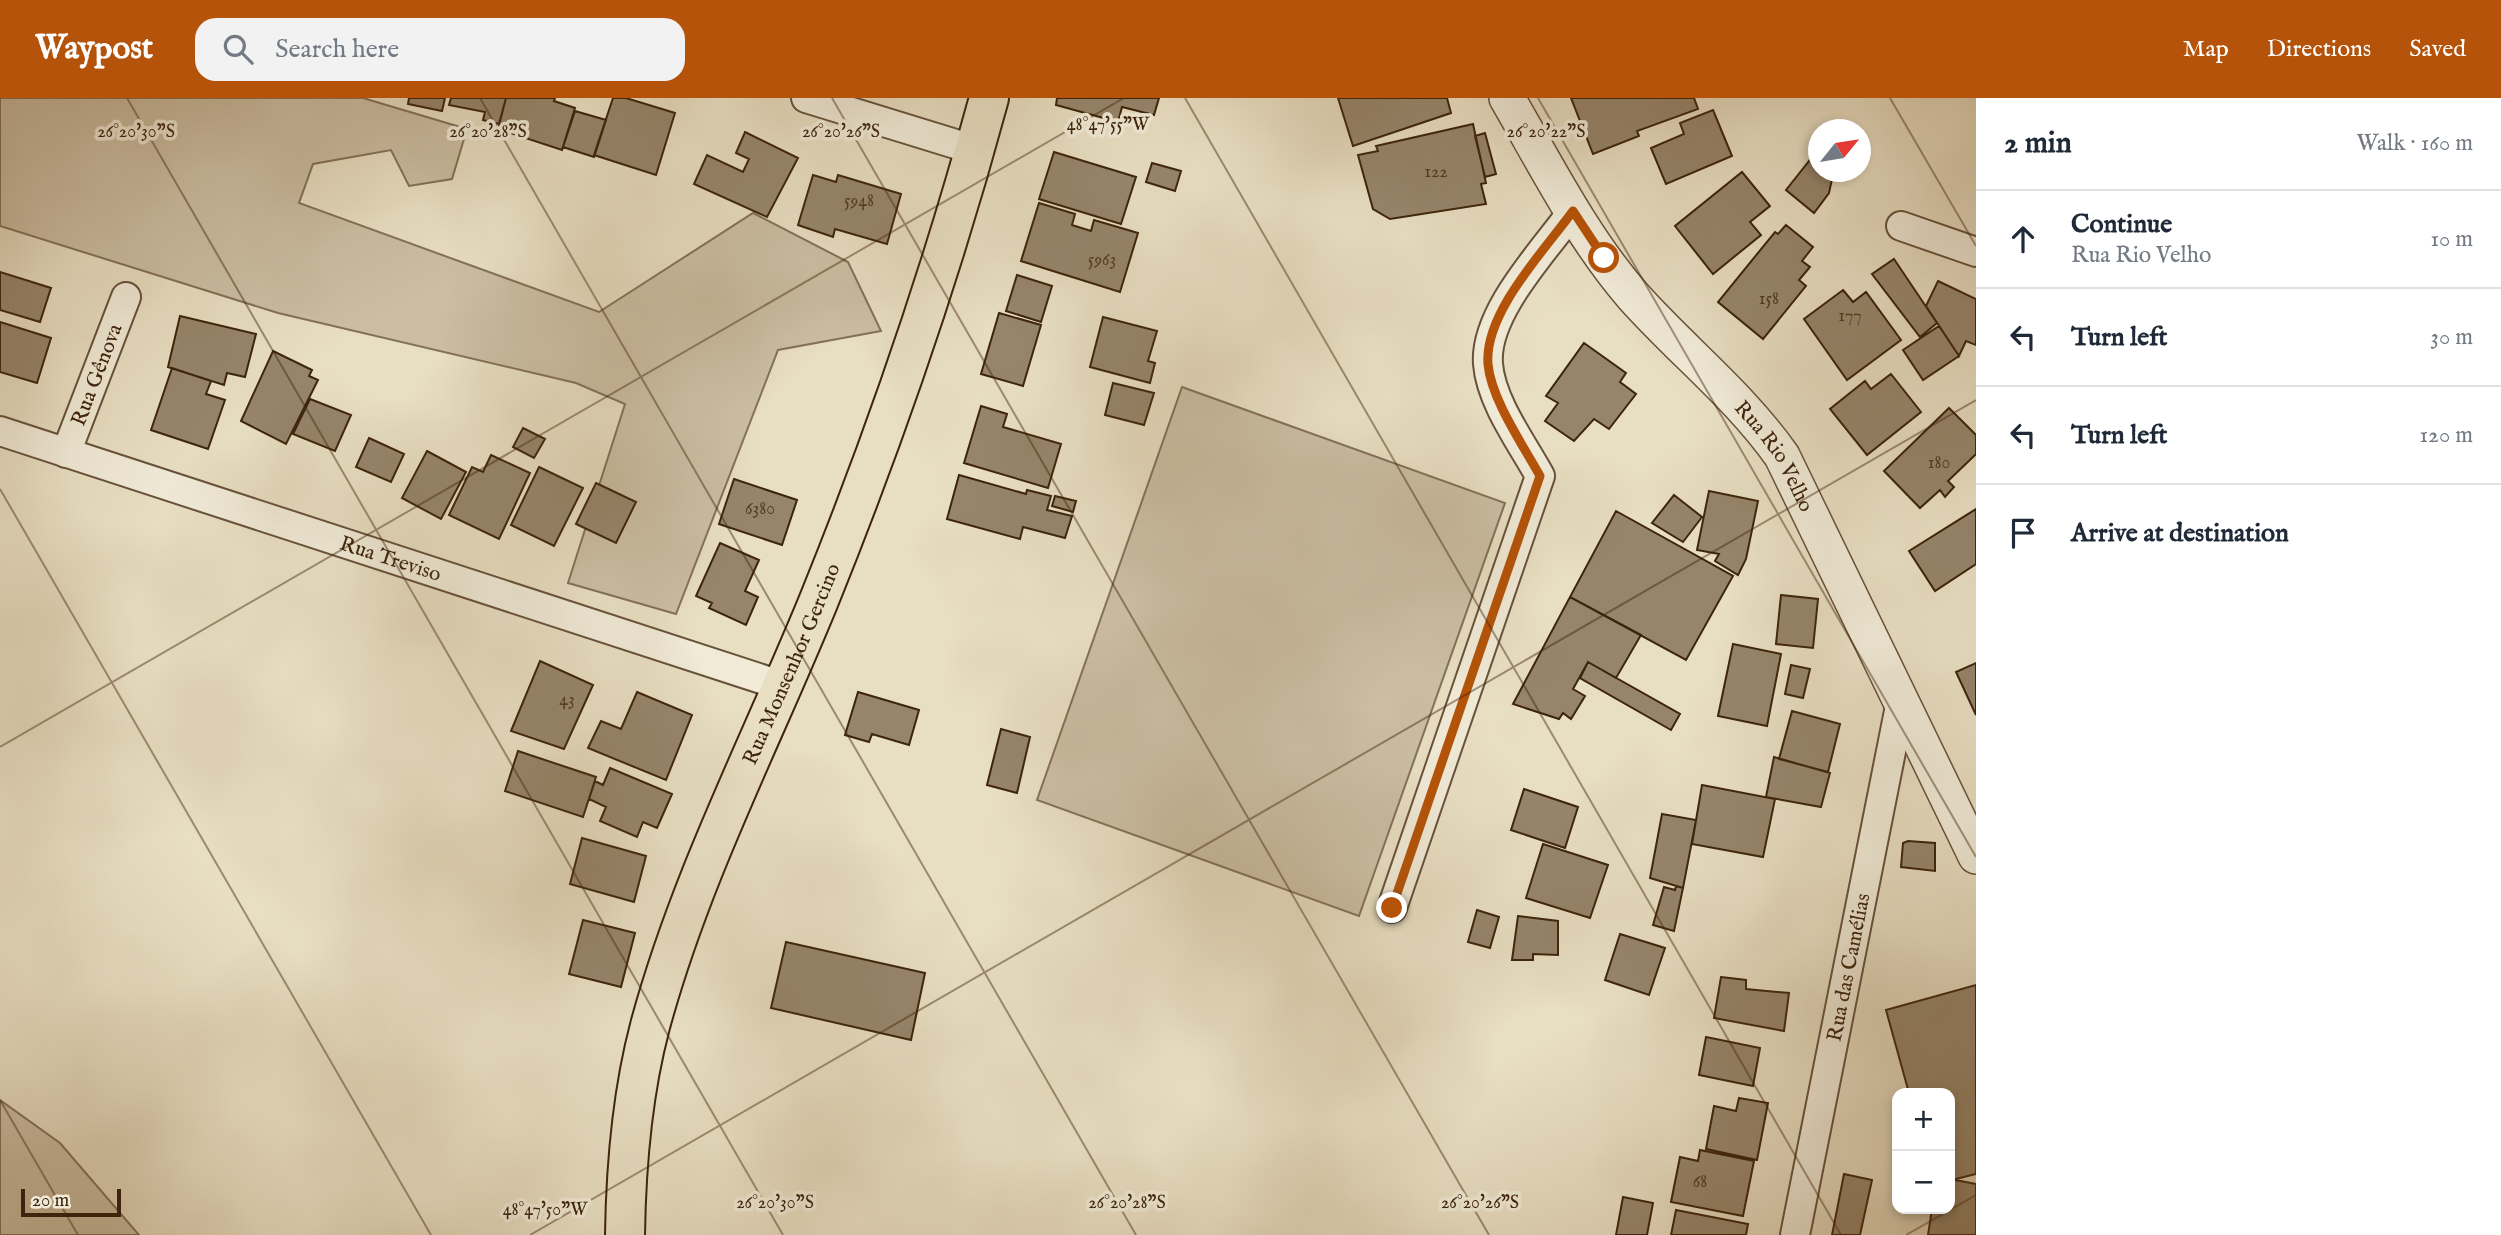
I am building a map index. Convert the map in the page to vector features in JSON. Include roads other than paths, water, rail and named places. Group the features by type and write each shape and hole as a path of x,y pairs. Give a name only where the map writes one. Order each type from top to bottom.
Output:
{"main road":[{"name":"Rua Monsenhor Gercino","path":"625,1235 626,1171 649,1029 676,940 703,868 783,686 890,411 945,251 989,98"}],"street":[{"path":"806,98 975,150"},
{"name":"Rua Rio Velho","path":"1507,98 1573,211 1634,297 1738,399 1782,456 1976,856"},
{"path":"1392,908 1540,476 1500,401 1488,365 1490,336 1522,281 1573,211"},
{"path":"1901,226 1976,252"},
{"name":"Rua Gênova","path":"66,453 126,297"},
{"name":"Rua Treviso","path":"0,431 783,686"},
{"name":"Rua das Camélias","path":"1795,1235 1900,701"}]}
